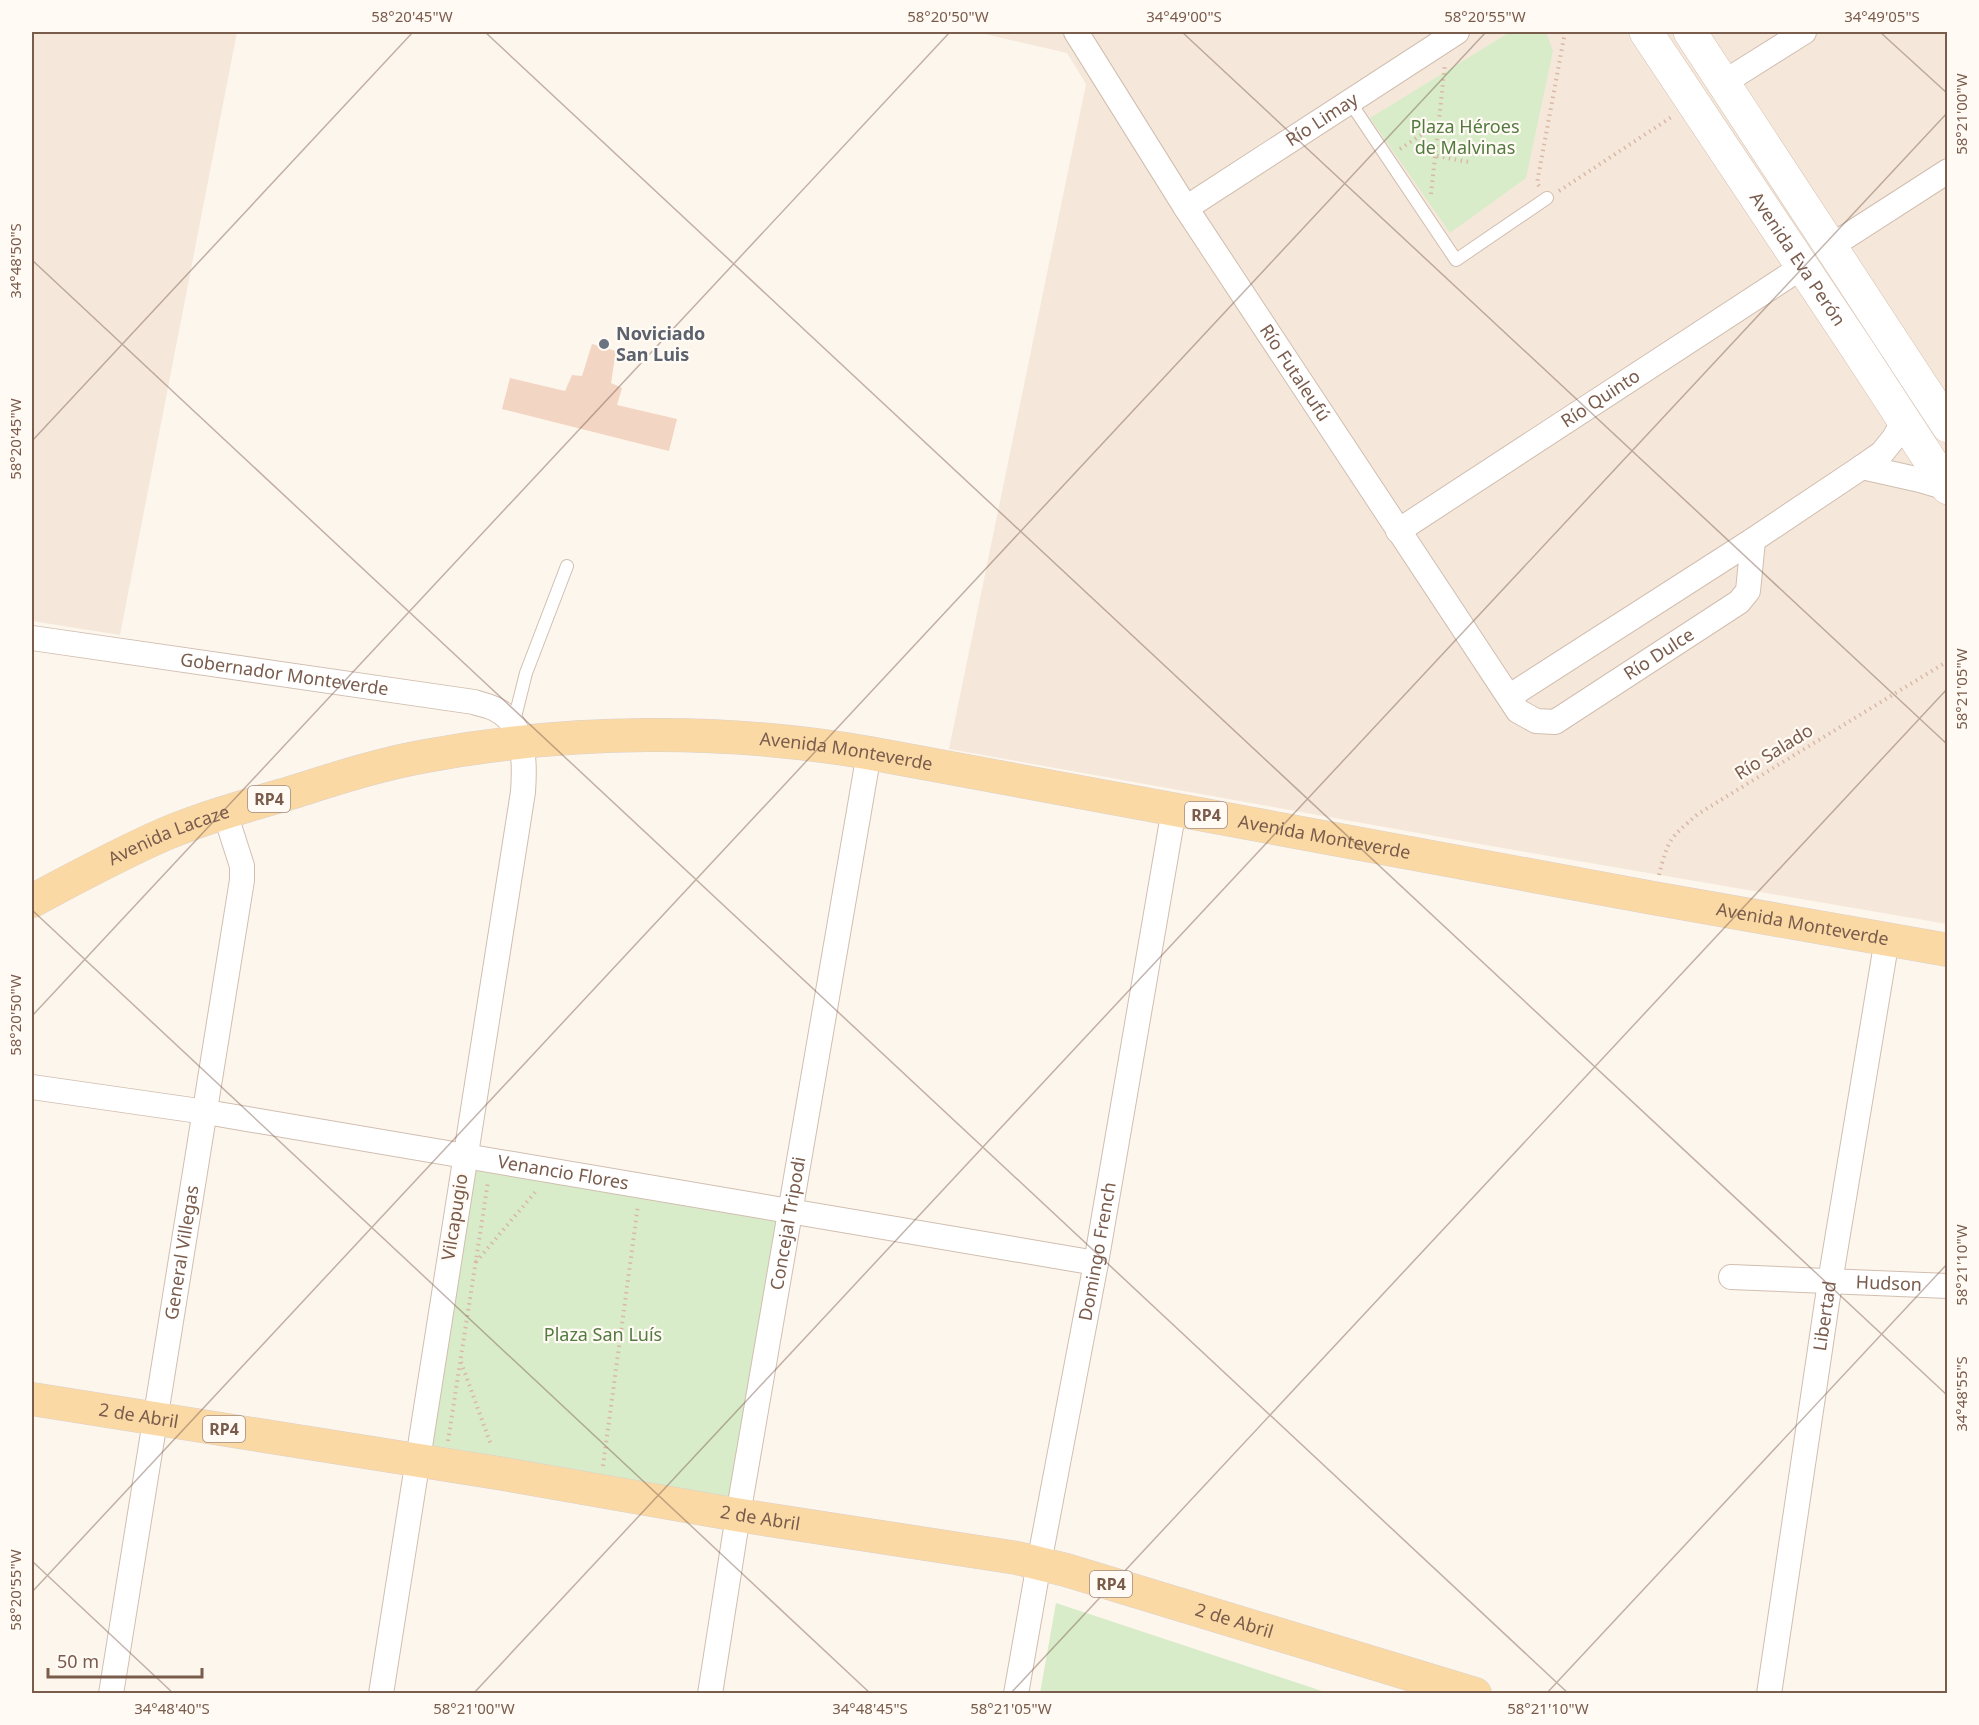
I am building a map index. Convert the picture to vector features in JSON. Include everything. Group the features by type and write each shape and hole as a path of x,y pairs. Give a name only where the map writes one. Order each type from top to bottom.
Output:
{"main road":[{"name":"Avenida Eva Perón","path":"1646,32 1947,488"},
{"name":"Avenida Eva Perón","path":"1690,32 1830,247 1944,415"},
{"path":"1750,189 1778,168"},
{"path":"1858,350 1886,330"},
{"name":"Avenida Monteverde","path":"517,733 725,737 810,743 1947,950"},
{"name":"Avenida Lacaze","path":"32,902 96,866 157,838 225,813 392,764 517,733"},
{"name":"2 de Abril","path":"32,1399 431,1456 738,1515 1039,1563 1406,1683 1475,1694"}],"street":[{"name":"Río Futaleufú","path":"1076,32 1186,208 1514,704"},
{"path":"1723,83 1804,32"},
{"name":"Río Limay","path":"1186,208 1452,35"},
{"path":"1830,247 1947,171"},
{"name":"Río Quinto","path":"1398,531 1802,267"},
{"path":"1514,704 1882,453 1903,422"},
{"path":"1862,467 1947,488"},
{"name":"Río Dulce","path":"1514,704 1536,721 1555,722 1739,602 1748,591 1753,540"},
{"name":"Gobernador Monteverde","path":"32,638 474,702 498,710 517,733"},
{"name":"Vilcapugio","path":"381,1694 431,1456 464,1156 523,792 524,768 517,733"},
{"name":"Concejal Tripodi","path":"710,1694 738,1515 869,753"},
{"name":"Domingo French","path":"1016,1694 1096,1263 1174,809"},
{"name":"General Villegas","path":"111,1694 242,880 242,866 225,813"},
{"name":"Libertad","path":"1769,1694 1830,1282 1887,939"},
{"name":"Venancio Flores","path":"32,1087 206,1112 464,1156 635,1198 791,1212 1096,1263"},
{"name":"Hudson","path":"1731,1277 1947,1286"}],"lane":[{"path":"1350,102 1456,260 1547,198"},
{"path":"517,733 526,673 567,566"}],"path":[{"path":"1565,32 1537,183 1547,198 1693,103"},
{"path":"1428,218 1452,35"},
{"path":"1387,157 1440,122"},
{"path":"1437,156 1469,162"},
{"name":"Río Salado","path":"1653,898 1666,849 1672,836 1698,814 1947,661"},
{"path":"431,1456 461,1361 489,1181 498,1182"},
{"path":"476,1263 538,1189 528,1187"},
{"path":"602,1490 635,1198"},
{"path":"461,1361 493,1449"}],"shaded area":[{"path":"32,32 237,32 120,635 32,621"},
{"path":"976,32 1947,32 1947,924 1485,845 949,749 1086,84 1067,53"}],"green space":[{"name":"Plaza Héroes de Malvinas","path":"1510,32 1546,32 1553,51 1526,178 1450,233 1370,118"},
{"name":"Plaza San Luís","path":"464,1156 791,1212 738,1515 416,1460"},
{"path":"1056,1603 1328,1693 1040,1693"}],"building":[{"path":"592,344 616,351 611,383 622,388 617,405 677,419 669,451 502,409 510,378 565,391 572,375 582,376"}],"place":[{"name":"Noviciado San Luis","path":"604,344"}]}
